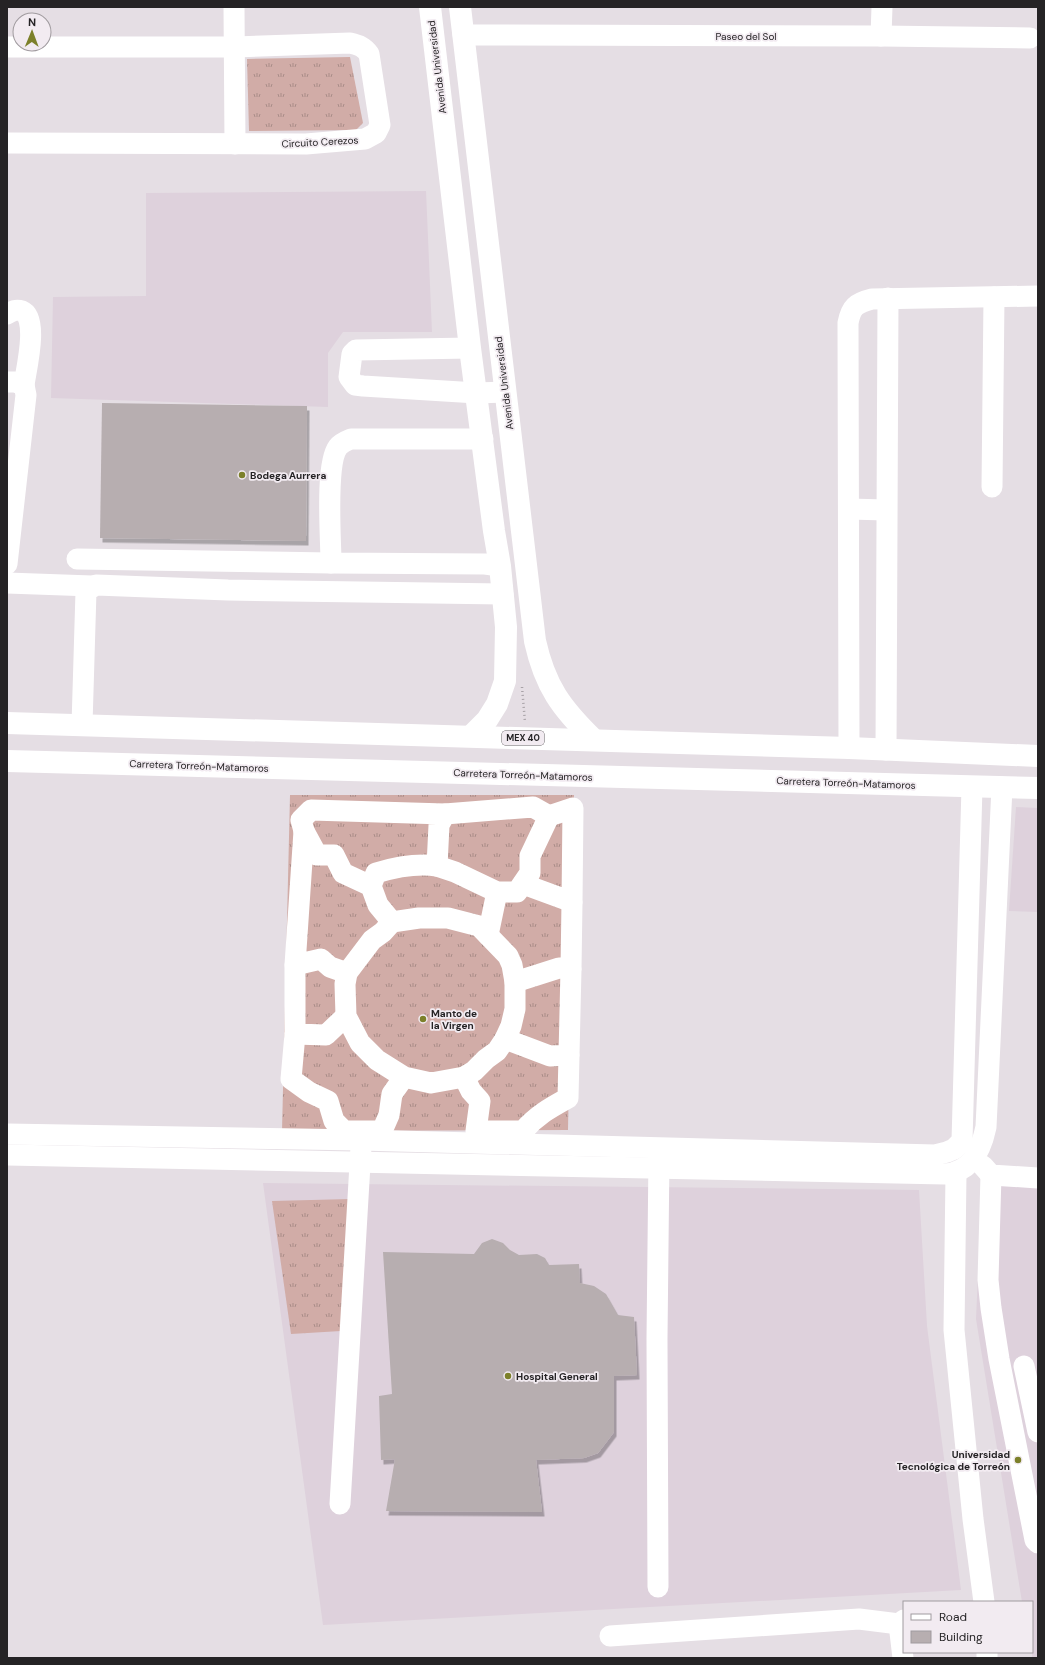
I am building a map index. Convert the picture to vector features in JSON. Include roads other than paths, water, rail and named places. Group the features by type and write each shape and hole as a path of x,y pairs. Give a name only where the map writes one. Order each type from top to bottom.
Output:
{"main road":[{"name":"Avenida Universidad","path":"430,7 470,348 500,566 506,627 505,680 497,704 487,720 470,736"},
{"name":"Avenida Universidad","path":"460,7 505,392 523,528 535,641 545,677 555,696 572,719 594,740"},
{"path":"494,531 523,528"},
{"name":"MEX 40","path":"7,723 849,748 1038,756"},
{"name":"Carretera Torreón-Matamoros","path":"7,761 1038,788"}],"street":[{"path":"234,7 234,144"},
{"path":"881,36 882,7"},
{"name":"Paseo del Sol","path":"463,35 881,36 1030,38"},
{"name":"Circuito Cerezos","path":"7,47 235,47 350,43 359,45 369,54 380,125 376,133 365,139 306,144 7,142"},
{"path":"849,748 848,323 850,313 854,307 862,301 888,298 1038,296"},
{"path":"992,487 994,297"},
{"path":"886,750 888,298"},
{"path":"7,314 11,311 18,310 25,313 30,322 31,332 16,384 26,395 7,564"},
{"path":"470,348 356,350 352,354 349,377 355,385 363,386 477,393 505,392"},
{"path":"331,563 331,480 333,458 337,448 342,443 351,439 483,439"},
{"path":"849,509 886,510"},
{"path":"77,558 331,563 485,564 500,566"},
{"path":"7,583 236,590 503,594"},
{"path":"82,725 86,591 92,586"},
{"path":"972,787 962,1141 991,1176 988,1280 999,1359 1035,1540 1038,1543"},
{"path":"7,1154 43,1145 361,1140 493,1154 658,1168 956,1173 966,1168 975,1157 983,1140 986,1127 1002,788"},
{"path":"371,886 343,873 334,855 317,855 304,831 301,820 311,810 445,814 533,807 549,816"},
{"path":"304,831 295,965 295,1034 291,1080 309,1092 328,1101 334,1121 344,1131 523,1131 534,1118 548,1108 568,1098 573,808 549,816 530,856 530,874 517,892 497,892 455,872 437,866 416,865 394,868 376,873 371,886 378,905 392,922"},
{"path":"437,866 439,825 445,814"},
{"path":"523,884 572,902"},
{"path":"488,935 497,892"},
{"path":"419,918 448,918 479,926 508,956 512,965 515,982 515,1010 511,1026 497,1051 474,1071 464,1077 431,1083 404,1077 377,1060 360,1043 346,1016 345,984 347,973 372,940 383,932 392,922 419,918"},
{"path":"295,965 321,959 330,967 347,973"},
{"path":"515,982 559,968 571,969"},
{"path":"295,1034 326,1035 346,1016"},
{"path":"505,1039 550,1056 569,1056"},
{"path":"382,1131 389,1115 392,1094 404,1077"},
{"path":"464,1077 471,1091 480,1101 476,1131"},
{"path":"7,1134 43,1145 360,1162 493,1154 659,1147 935,1155 954,1149 962,1141"},
{"path":"340,1504 361,1140"},
{"path":"658,1587 659,1147"},
{"path":"956,1173 954,1330 973,1519 984,1601"},
{"path":"991,1176 1038,1178"},
{"path":"999,1359 1031,1366 1038,1432"},
{"path":"610,1636 859,1619 902,1622 903,1658"}],"place":[{"name":"Bodega Aurrera","path":"242,475"},
{"name":"Manto de la Virgen","path":"423,1019"},
{"name":"Hospital General","path":"508,1376"},
{"name":"Universidad Tecnológica de Torreón","path":"1018,1460"}]}
